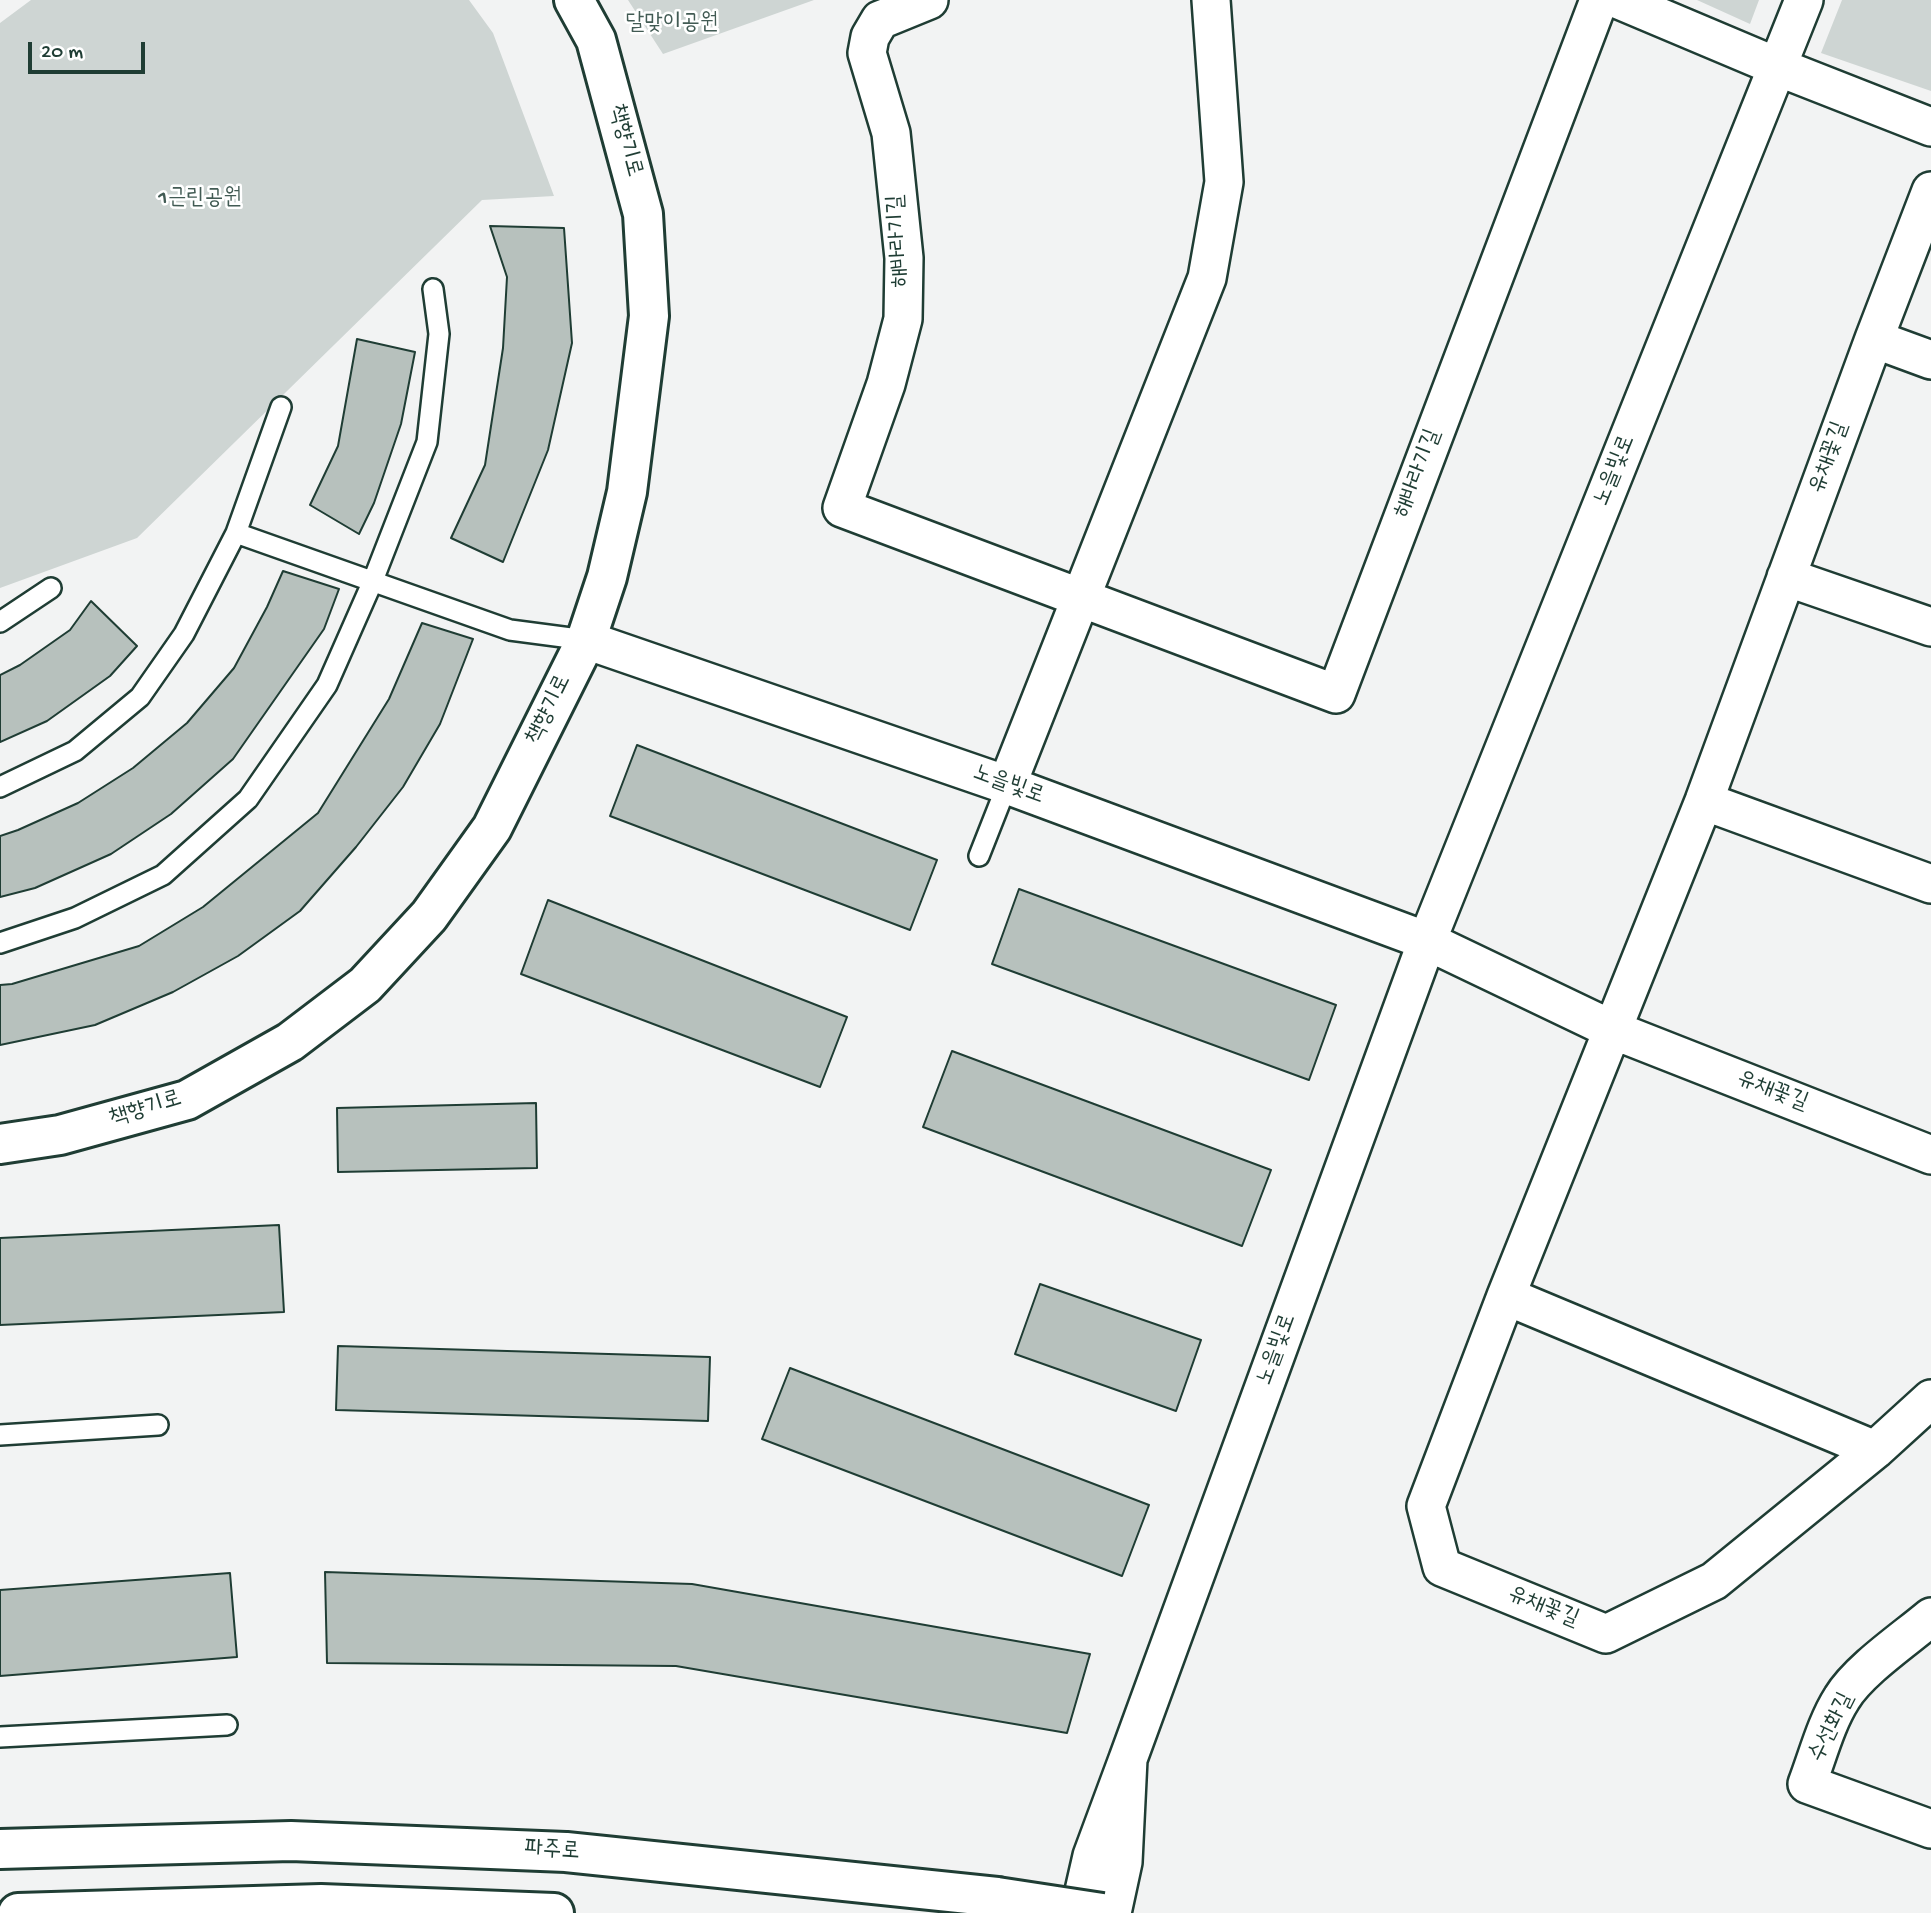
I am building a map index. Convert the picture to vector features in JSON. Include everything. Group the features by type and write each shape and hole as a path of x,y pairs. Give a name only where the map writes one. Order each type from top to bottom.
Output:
{"main road":[{"name":"책향기로","path":"0,1144 60,1135 187,1100 290,1042 365,985 429,916 492,828 586,639 607,577 627,492 649,316 643,214 596,40 574,0"},
{"name":"파주로","path":"0,1849 291,1841 552,1851 997,1897 1102,1913"},
{"path":"18,1913 321,1904 554,1913"}],"street":[{"name":"해바라기길","path":"929,0 880,20 870,37 867,53 891,133 904,258 903,319 886,384 842,508 1336,695 1599,0"},
{"path":"1007,785 1207,278 1224,183 1211,0"},
{"path":"1619,0 1778,67 1931,127"},
{"name":"노을빛로","path":"1079,1913 1092,1856 1427,941 1804,0"},
{"name":"유채꽃길","path":"1931,191 1704,801 1506,1296 1426,1506 1443,1567 1606,1634 1714,1581 1875,1450 1931,1399"},
{"path":"1874,339 1931,360"},
{"path":"1786,577 1931,627"},
{"name":"노을빛로","path":"586,639 1007,785 1427,941"},
{"path":"1704,801 1931,884"},
{"name":"유채꽃길","path":"1427,941 1613,1030 1931,1155"},
{"path":"1506,1296 1875,1450"},
{"name":"수선화길","path":"1931,1618 1865,1673 1843,1696 1830,1722 1807,1784 1931,1829"},
{"name":"노을빛로","path":"1111,1913 1124,1862 1128,1759"}],"lane":[{"path":"0,943 75,918 163,874 248,799 327,685 372,583 427,442 439,334 433,289"},
{"path":"0,788 75,751 140,697 184,634 236,533 281,407"},
{"path":"236,533 510,630 586,639"},
{"path":"0,622 51,588"},
{"path":"979,856 1007,785"},
{"path":"0,1435 158,1424"},
{"path":"0,1737 227,1724"}],"green space":[{"name":"1근린공원","path":"31,0 469,0 493,33 554,196 482,200 137,538 0,588 0,23"},
{"name":"달맞이공원","path":"628,0 814,0 663,54"},
{"path":"1697,0 1759,0 1750,24"},
{"path":"1842,0 1931,0 1931,91 1821,53"}],"building":[{"path":"490,226 564,228 572,343 548,450 503,562 451,538 485,465 503,348 507,277"},
{"path":"357,339 415,352 401,424 374,503 359,534 310,505 338,446"},
{"path":"283,571 339,589 324,629 233,759 171,814 111,854 35,888 0,897 0,836 78,803 133,768 187,723 234,668"},
{"path":"91,601 137,646 110,676 47,721 0,742 0,675 20,665 70,630"},
{"path":"422,623 473,639 440,724 403,787 356,847 300,911 238,956 173,992 95,1025 0,1045 0,985 12,984 139,946 203,907 318,813 389,699"},
{"path":"637,745 937,860 910,930 610,816"},
{"path":"1019,889 1336,1005 1309,1080 992,964"},
{"path":"548,900 847,1017 820,1087 521,974"},
{"path":"952,1051 1271,1170 1242,1246 923,1127"},
{"path":"536,1103 537,1168 338,1172 337,1108"},
{"path":"279,1225 284,1312 0,1325 0,1238"},
{"path":"1040,1284 1201,1340 1176,1411 1015,1354"},
{"path":"338,1346 710,1357 708,1421 336,1410"},
{"path":"790,1368 1149,1505 1122,1576 762,1439"},
{"path":"325,1572 692,1584 1090,1654 1067,1733 676,1666 327,1663"},
{"path":"230,1573 237,1657 0,1676 0,1590"}]}
